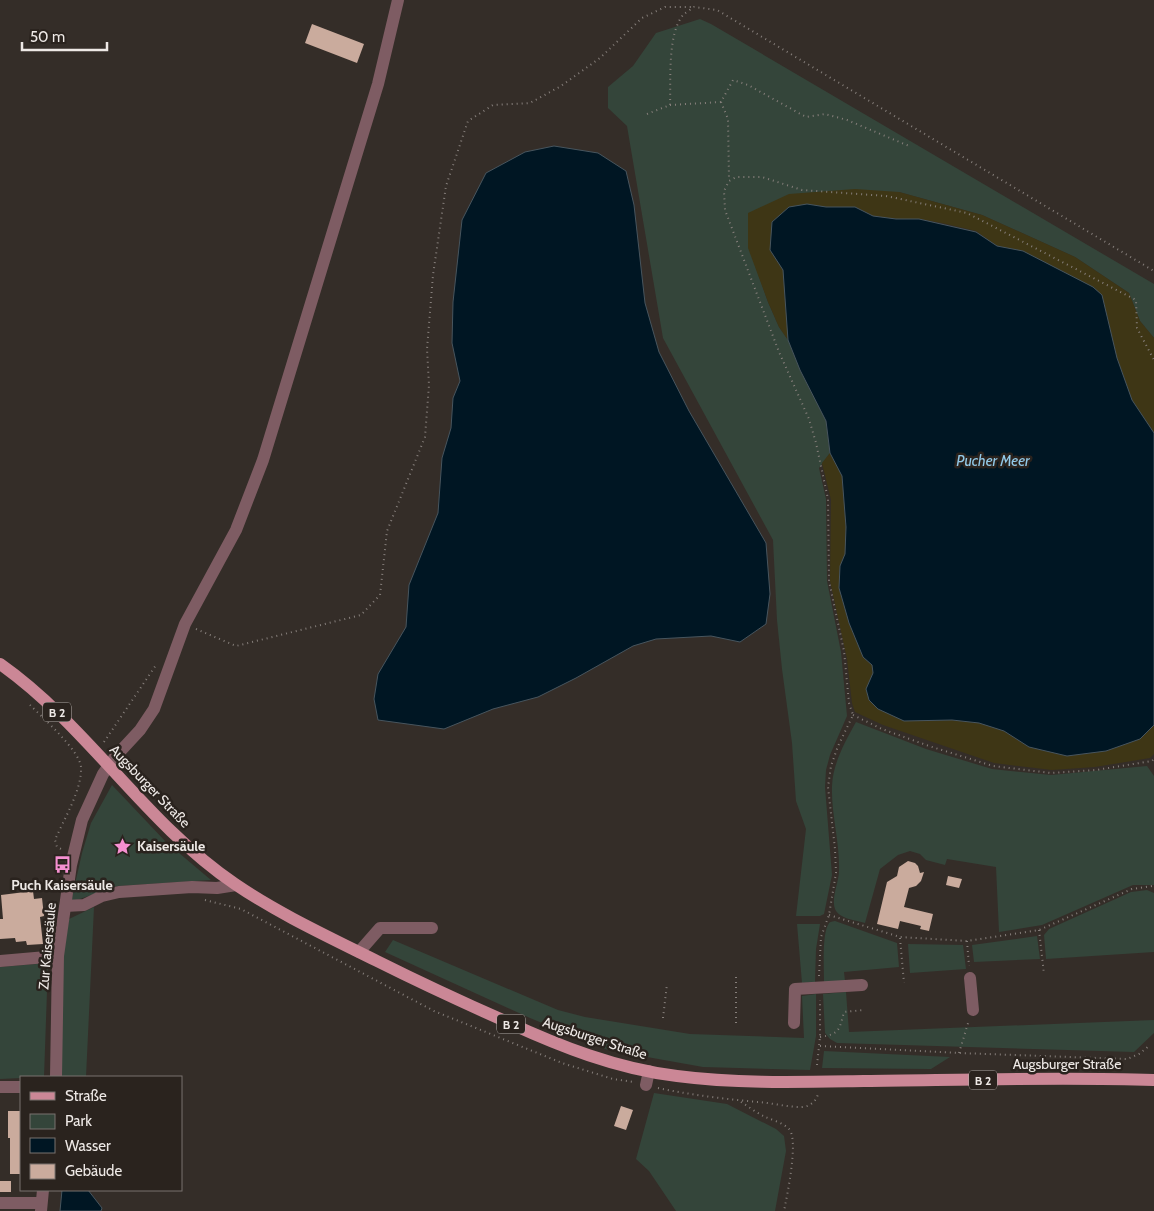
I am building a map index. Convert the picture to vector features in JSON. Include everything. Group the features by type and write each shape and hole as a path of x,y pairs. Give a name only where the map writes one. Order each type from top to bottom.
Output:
{"main road":[{"name":"Augsburger Straße","path":"0,664 24,680 60,714 173,834 199,857 236,885 293,918 444,995 549,1041 605,1060 649,1071 699,1079 802,1082 1091,1078 1154,1080"}],"street":[{"name":"Zur Kaisersäule","path":"56,1076 58,956 73,854 85,812 109,765 140,730 154,709 169,663 185,624 236,530 263,460 378,84 398,0"},
{"path":"65,906 84,904 102,896 118,892 192,887 217,888 236,885"},
{"path":"360,952 380,928 432,928"},
{"path":"0,961 58,956"},
{"path":"970,978 973,1010"},
{"path":"794,1023 795,989 862,985"},
{"path":"646,1085 649,1071"},
{"path":"0,1087 20,1087"},
{"path":"0,1202 41,1207 43,1191"}],"path":[{"path":"185,624 236,646 361,615 380,595 386,531 425,436 429,385 427,348 433,275 446,186 468,121 493,105 530,103 561,86 600,58 642,18 665,7 694,7 717,10 1154,271"},
{"path":"670,104 672,53 676,30 683,15 694,7"},
{"path":"721,102 734,80 806,118 825,114 847,120 909,146"},
{"path":"647,114 670,104 721,102"},
{"path":"721,102 728,119 729,181 724,191 725,210 779,352 809,419 816,443 828,500 829,581 844,651 852,715 831,766 828,787 836,849 836,873 829,915 821,937 819,981"},
{"path":"729,181 736,177 762,177 802,190 886,196 967,213 1136,300 1137,328 1154,360"},
{"path":"97,752 156,665 169,663"},
{"path":"25,700 69,744 81,765 79,785 55,840 57,847 73,854"},
{"path":"852,715 882,729 928,746 993,766 1051,773 1096,770 1153,760 1154,765"},
{"path":"80,882 85,887 100,884"},
{"path":"829,915 900,937 967,941 1039,930 1132,889 1152,886 1154,888"},
{"path":"201,899 241,909 434,1011 562,1063 613,1079 628,1080 646,1085 739,1101 802,1107 812,1104 817,1099 819,1092"},
{"path":"1039,930 1044,974"},
{"path":"900,937 904,983"},
{"path":"967,941 970,978"},
{"path":"736,977 736,1022"},
{"path":"663,1018 667,984"},
{"path":"817,1065 820,1046 820,995"},
{"path":"820,1037 833,1035 840,1028 844,1012 864,1010"},
{"path":"959,1053 973,1010"},
{"path":"820,1046 1127,1059 1139,1054 1149,1046"},
{"path":"739,1101 763,1116 781,1124 790,1130 793,1135 792,1160 784,1211"}],"green space":[{"path":"700,19 1154,284 1154,338 1140,321 1129,293 1075,257 982,215 899,192 748,245 779,327 788,340 800,370 826,421 830,453 819,468 826,499 827,581 841,652 847,716 830,755 826,770 825,787 832,875 824,914 820,916 796,916 806,829 796,801 792,743 777,620 773,540 663,338 627,126 608,108 608,87 633,66 656,33"},
{"path":"856,722 926,749 992,769 1051,775 1147,766 1154,776 1154,885 1133,885 1042,925 999,932 996,867 947,859 945,865 926,860 920,854 910,851 898,855 880,869 865,923 840,915 834,905 839,875 839,860 832,786 837,761"},
{"path":"112,785 166,842 211,880 118,886 71,902 91,823"},
{"path":"1147,890 1154,893 1154,952 1046,959 1044,935 1049,929 1131,892"},
{"path":"94,907 86,1076 61,1076 63,958 69,919"},
{"path":"835,921 897,943 899,967 844,972 845,981 824,982 826,930 831,922"},
{"path":"797,924 820,924 816,949 815,982 802,983"},
{"path":"1037,936 1040,959 974,962 972,945"},
{"path":"393,940 558,1010 585,1017 690,1034 804,1038 802,996 816,994 816,1036 810,1070 703,1067 608,1050 530,1018 385,952"},
{"path":"908,944 963,945 966,969 910,973"},
{"path":"48,963 44,1076 20,1076 20,1078 0,1079 0,967"},
{"path":"846,992 849,1032 1154,1020 1154,1033 1134,1052 837,1043 825,1033 823,994"},
{"path":"824,1051 950,1057 931,1069 822,1068"},
{"path":"654,1093 727,1104 776,1129 784,1136 786,1151 775,1211 676,1211 649,1171 636,1159"}],"sand":[{"path":"855,189 899,192 982,215 1075,257 1129,293 1140,321 1154,338 1154,433 1132,400 1117,358 1023,251 997,246 976,231 919,219 873,216 855,207 826,207 807,204 789,207 770,250 783,269 788,340 779,327 768,302 748,248 748,213 789,194"},
{"path":"830,453 842,476 846,527 845,554 840,566 839,588 849,623 863,657 872,665 873,673 952,720 979,723 1004,731 1029,747 1067,756 1106,751 1139,739 1154,725 1154,754 1150,758 1095,767 1052,770 994,763 883,725 855,712 852,703 847,659 830,581 831,500 822,463"}],"water":[{"path":"554,146 598,153 626,171 634,205 645,303 659,352 689,411 766,543 770,594 766,624 740,642 711,636 656,639 633,646 538,697 493,709 444,729 378,720 374,699 378,674 406,627 409,585 438,513 442,458 451,428 453,398 460,381 452,343 453,302 462,220 486,173 525,152"},
{"name":"Pucher Meer","path":"807,204 826,207 855,207 873,216 919,219 976,232 997,246 1023,251 1093,287 1102,295 1117,358 1132,400 1154,433 1154,725 1140,739 1106,751 1067,756 1029,747 1004,731 979,723 952,720 904,721 878,709 869,700 866,689 873,673 872,665 863,657 849,623 839,588 840,566 845,554 846,527 842,476 830,453 826,421 800,370 788,340 783,270 770,250 772,222 789,207"},
{"path":"62,1191 89,1191 102,1208 101,1211 60,1211"}],"building":[{"path":"312,24 364,44 357,63 305,43"},
{"path":"908,861 918,866 920,873 924,872 921,881 916,886 909,888 904,907 933,914 929,931 920,929 921,926 900,921 898,929 877,924 887,882 897,876 899,867"},
{"path":"948,876 962,879 959,888 946,885"},
{"path":"33,891 34,899 42,898 44,916 40,917 43,944 27,945 26,941 16,942 15,938 0,939 0,919 3,919 1,895"},
{"path":"621,1106 633,1110 626,1130 614,1126"},
{"path":"8,1111 20,1111 20,1174 10,1174 10,1138 8,1138"},
{"path":"0,1181 11,1181 11,1192 0,1192"}],"place":[{"name":"Kaisersäule","path":"123,846"},
{"name":"Puch Kaisersäule","path":"62,865"}]}
